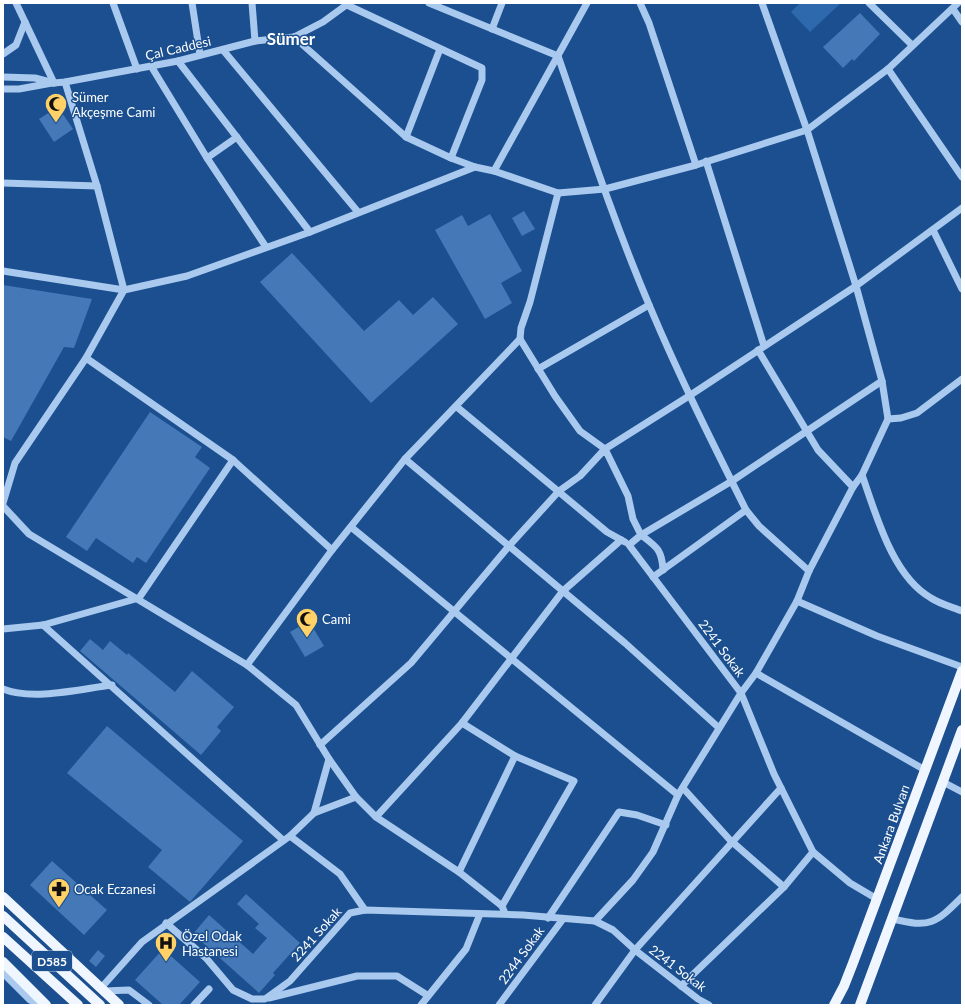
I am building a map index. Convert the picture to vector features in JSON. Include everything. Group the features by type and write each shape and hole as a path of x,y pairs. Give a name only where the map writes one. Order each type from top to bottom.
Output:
{"main road":[{"name":"Ankara Bulvarı","path":"838,1005 962,671"},
{"path":"860,1005 962,730"},
{"path":"3,897 119,1005"},
{"name":"D585","path":"3,916 100,1005"},
{"name":"D585","path":"3,937 78,1005"},
{"path":"3,962 46,1005"},
{"name":"Ankara Bulvarı","path":"834,1005 844,986"}],"street":[{"path":"3,89 19,89 54,83 16,3"},
{"path":"113,3 137,69"},
{"path":"192,3 200,55"},
{"path":"252,3 255,41"},
{"path":"428,3 436,4 558,56 604,189 649,305 689,396 746,510 759,526 809,571"},
{"path":"492,29 502,3"},
{"path":"494,171 587,3"},
{"path":"640,3 649,23 696,165"},
{"path":"762,3 807,130 856,286 882,381 888,419 862,475 853,487 809,571 797,601 756,673 741,693 781,788 813,852 850,883 877,900"},
{"path":"869,3 912,45"},
{"path":"294,37 406,137 451,158 475,167 494,171 558,193 604,189 696,165 807,130 888,69 958,3"},
{"path":"348,4 482,68 482,80 451,158"},
{"name":"Çal Caddesi","path":"3,77 35,78 54,83 65,82 178,61 255,41 294,37 323,22 348,4"},
{"path":"953,9 962,22"},
{"path":"3,54 16,45 22,34 25,22"},
{"path":"406,137 440,49"},
{"path":"223,50 358,212"},
{"path":"178,61 310,232"},
{"path":"151,66 207,158 266,247"},
{"path":"888,69 962,177"},
{"path":"65,82 97,186 124,290 86,358 15,463 3,504 29,534 139,598 247,665 296,706 329,759 356,797 376,817 459,872 502,906 505,915"},
{"path":"207,158 237,137"},
{"path":"706,161 761,348 784,396 818,450 853,487"},
{"path":"3,271 124,290 187,276 310,232 475,167"},
{"path":"3,183 97,186"},
{"path":"558,193 530,302 521,328 520,339 555,396 580,431 604,449 628,496 633,519 642,535 653,544 662,556 663,570"},
{"path":"320,745 410,663 509,546 559,491 580,476 604,449 689,396 856,286 962,208"},
{"path":"933,230 962,289"},
{"path":"538,369 649,305"},
{"path":"247,665 332,550 406,459 520,339"},
{"path":"86,358 233,460 332,550"},
{"path":"888,419 901,418 917,413 962,379"},
{"path":"457,407 607,532 629,545 642,535 732,481 808,432 882,381"},
{"path":"406,459 625,643 718,727"},
{"path":"3,629 43,625 139,598 233,460"},
{"path":"862,475 883,536 896,561 916,586 930,598 962,611"},
{"path":"653,577 746,510"},
{"path":"351,527 678,795"},
{"path":"376,817 462,723 563,591 621,540"},
{"name":"2241 Sokak","path":"595,921 633,880 653,852 678,795 718,727 741,693 629,545"},
{"path":"797,601 877,636 962,667"},
{"path":"43,625 112,685 283,840"},
{"path":"756,673 925,770"},
{"path":"3,689 12,692 46,693 112,685"},
{"path":"462,723 515,756 574,781 502,906"},
{"path":"459,872 515,756"},
{"path":"314,813 329,759"},
{"path":"943,782 962,792"},
{"path":"683,788 733,843 784,887"},
{"path":"595,1005 635,950 781,788"},
{"path":"102,989 142,942 166,923 290,836 314,813 356,797"},
{"path":"548,918 618,812 637,815 666,824"},
{"path":"290,836 340,874 365,910"},
{"path":"681,986 784,887 813,852"},
{"path":"892,919 911,924 929,924 944,916 962,897"},
{"name":"2241 Sokak","path":"265,999 290,981 350,913 365,910 505,915 595,921 613,930 635,950 681,986 696,1002 709,1005"},
{"path":"421,1005 427,995 466,949 480,914"},
{"name":"2244 Sokak","path":"499,1005 563,919"},
{"path":"166,923 206,958 233,990 253,1002 357,976 397,976 427,995"},
{"path":"3,972 30,1000 46,1005"},
{"path":"102,989 129,990 149,1005"},
{"path":"194,1005 209,989"}],"shaded area":[{"path":"800,3 841,3 810,32 791,12"}],"building":[{"path":"860,13 880,34 854,61 852,59 843,68 823,47"},
{"name":"Sümer Akçeşme Cami","path":"58,107 73,129 54,142 39,119"},
{"path":"524,211 535,229 522,236 512,218"},
{"path":"490,214 522,271 501,283 512,303 485,319 435,230 462,215 468,226"},
{"path":"292,253 364,331 399,300 413,315 433,297 458,324 371,403 260,282"},
{"path":"3,285 92,299 74,348 64,347 11,441 3,437"},
{"path":"150,412 202,447 195,457 210,468 146,563 137,557 133,563 96,538 87,551 66,537"},
{"name":"Cami","path":"309,621 324,646 305,657 290,632"},
{"path":"90,639 103,650 110,641 127,655 128,653 175,692 192,671 234,707 217,727 221,731 201,755 80,651"},
{"path":"107,726 243,841 190,902 148,867 162,850 67,773"},
{"path":"52,861 107,910 84,935 30,885"},
{"path":"246,894 300,943 273,973 275,975 259,993 193,934 209,915 253,954 267,938 255,928 259,924 237,904"},
{"path":"163,949 200,982 179,1005 163,1005 135,980"},
{"path":"98,950 105,956 96,967 89,961"}],"place":[{"name":"Sümer Akçeşme Cami","path":"56,124"},
{"name":"Cami","path":"307,638"},
{"name":"Ocak Eczanesi","path":"59,908"},
{"name":"Özel Odak Hastanesi","path":"166,962"}],"district":[{"name":"Sümer","path":"291,38"}]}
